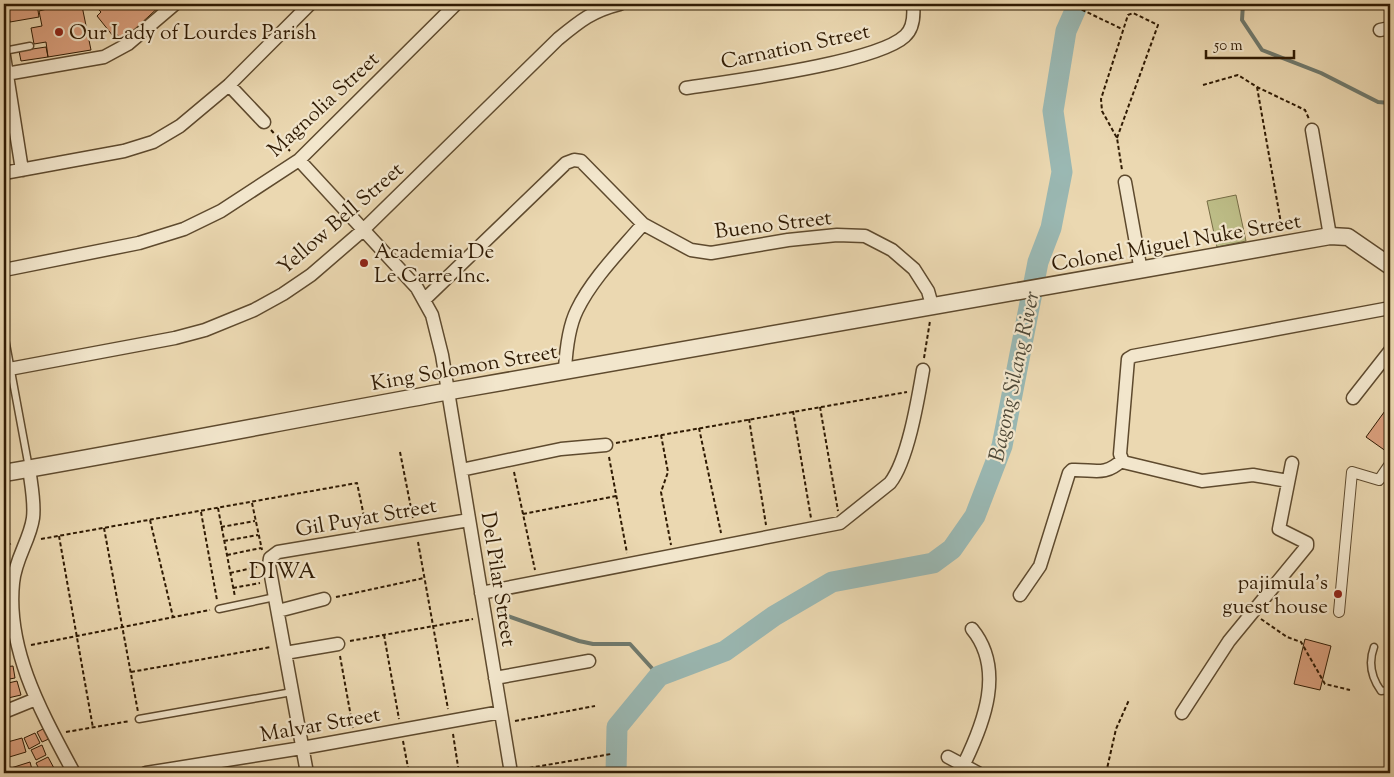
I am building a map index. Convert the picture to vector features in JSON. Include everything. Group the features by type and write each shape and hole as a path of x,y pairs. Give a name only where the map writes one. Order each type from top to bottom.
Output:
{"street":[{"path":"6,74 104,57 128,44 175,4"},
{"path":"4,173 124,151 153,142 180,126 229,84 310,4"},
{"name":"Magnolia Street","path":"4,270 139,243 184,229 221,212 298,160 456,4"},
{"name":"Yellow Bell Street","path":"7,370 176,338 205,330 254,310 283,294 311,275 362,231 558,39 581,20 598,10 620,4"},
{"name":"Carnation Street","path":"686,88 815,66 889,46 907,35 914,18 913,4"},
{"path":"4,56 22,170"},
{"path":"229,84 264,122"},
{"path":"1312,130 1330,236"},
{"name":"Del Pilar Street","path":"298,160 362,231 404,273 424,300 437,334 511,772"},
{"name":"Bueno Street","path":"424,300 566,163 574,160 581,161 643,224 691,250 711,253 788,240 837,235 865,236 892,250 914,269 928,291 932,305"},
{"path":"1125,182 1141,271"},
{"path":"565,370 566,350 576,312 584,298 643,224"},
{"name":"Colonel Miguel Nuke Street","path":"932,305 1141,271 1330,236 1348,237 1390,266"},
{"name":"King Solomon Street","path":"4,473 448,391 932,305"},
{"path":"1288,481 1253,475 1202,481 1179,474 1127,464 1122,460 1120,454 1129,358 1390,308"},
{"path":"1353,398 1390,351"},
{"path":"481,593 840,523 892,480 909,437 923,370"},
{"path":"461,470 561,449 606,445"},
{"path":"1020,595 1040,566 1069,473 1072,470 1099,471 1113,469 1122,460"},
{"path":"1182,713 1211,666 1308,546 1279,529 1292,463"},
{"path":"1339,612 1352,472 1379,480 1390,464"},
{"path":"29,468 33,519 16,564 13,584 12,606 18,647 36,699 74,773"},
{"name":"Gil Puyat Street","path":"270,561 278,552 469,520"},
{"path":"270,561 307,773"},
{"path":"278,611 324,599"},
{"path":"964,764 984,715 990,668 981,640 972,629"},
{"path":"285,649 338,644"},
{"path":"495,678 590,661"},
{"path":"4,712 36,699"},
{"name":"Malvar Street","path":"146,773 302,748 450,721 502,718"},
{"path":"948,756 978,773"}],"lane":[{"path":"4,51 30,46"},
{"path":"4,333 7,370 29,468"},
{"path":"219,608 275,597"},
{"path":"1374,647 1370,662 1375,682 1381,691 1390,690"},
{"path":"139,719 292,692"}],"path":[{"path":"1070,4 1123,29"},
{"path":"1117,138 1158,25 1133,13 1128,15 1101,99 1102,111 1117,138 1125,182"},
{"path":"1203,85 1238,75 1257,87 1305,110 1312,130"},
{"path":"1257,87 1285,244"},
{"path":"264,122 298,160"},
{"path":"923,370 932,305"},
{"path":"629,564 606,445 919,390"},
{"path":"820,407 840,523"},
{"path":"793,411 813,528"},
{"path":"749,419 768,537"},
{"path":"699,428 723,546"},
{"path":"661,435 668,472 661,492 673,556"},
{"path":"400,452 459,773"},
{"path":"512,460 537,582"},
{"path":"4,546 358,483 368,537"},
{"path":"523,514 616,496"},
{"path":"230,573 270,561 261,548 252,502"},
{"path":"218,508 236,605"},
{"path":"18,647 219,608 201,511"},
{"path":"150,520 173,618"},
{"path":"221,527 255,521"},
{"path":"54,734 139,719 104,528"},
{"path":"224,542 258,535"},
{"path":"59,536 93,728"},
{"path":"227,555 261,548"},
{"path":"324,599 424,578"},
{"path":"233,588 272,581"},
{"path":"1253,614 1287,637 1301,642 1326,684 1350,690"},
{"path":"354,739 338,644 485,617"},
{"path":"384,635 409,773"},
{"path":"131,672 285,649"},
{"path":"1106,773 1116,729 1130,700"},
{"path":"502,718 595,706"},
{"path":"511,772 611,754"}],"green space":[{"path":"1236,195 1246,241 1217,247 1207,201"}],"building":[{"path":"7,4 37,4 39,17 10,22"},
{"name":"Our Lady of Lourdes Parish","path":"46,4 71,4 72,9 82,6 91,50 48,57 46,42 34,44 31,28 42,26 39,11 47,9"},
{"path":"101,4 106,7 110,4 162,4 122,41 116,33 113,36 97,16 101,12 97,8"},
{"path":"46,47 48,57 21,61 19,51"},
{"path":"1390,404 1390,454 1366,437"},
{"path":"1305,639 1331,646 1320,690 1294,684"},
{"path":"13,666 15,678 4,680 4,667"},
{"path":"17,681 21,695 8,698 4,684"},
{"path":"45,728 51,738 42,742 37,732"},
{"path":"35,733 40,743 29,749 24,738"},
{"path":"22,738 26,752 6,758 4,743"},
{"path":"42,745 46,755 36,760 31,750"},
{"path":"48,757 55,770 41,773 36,763"},
{"path":"30,762 33,773 13,773 11,768"}],"waterway":[{"name":"Bagong Silang River","path":"616,773 617,727 659,676 725,651 774,616 832,582 933,563 952,549 975,516 1002,446 1038,262 1051,228 1062,172 1053,111 1066,31 1078,4"},
{"path":"1243,4 1242,20 1262,50 1321,73 1378,102 1390,103"},
{"path":"499,613 579,641 593,644 630,644 659,676"}],"place":[{"name":"Our Lady of Lourdes Parish","path":"59,32"},
{"name":"Academia De Le Carre Inc.","path":"364,263"},
{"name":"pajimula's guest house","path":"1338,594"}],"district":[{"name":"DIWA","path":"283,570"}]}
